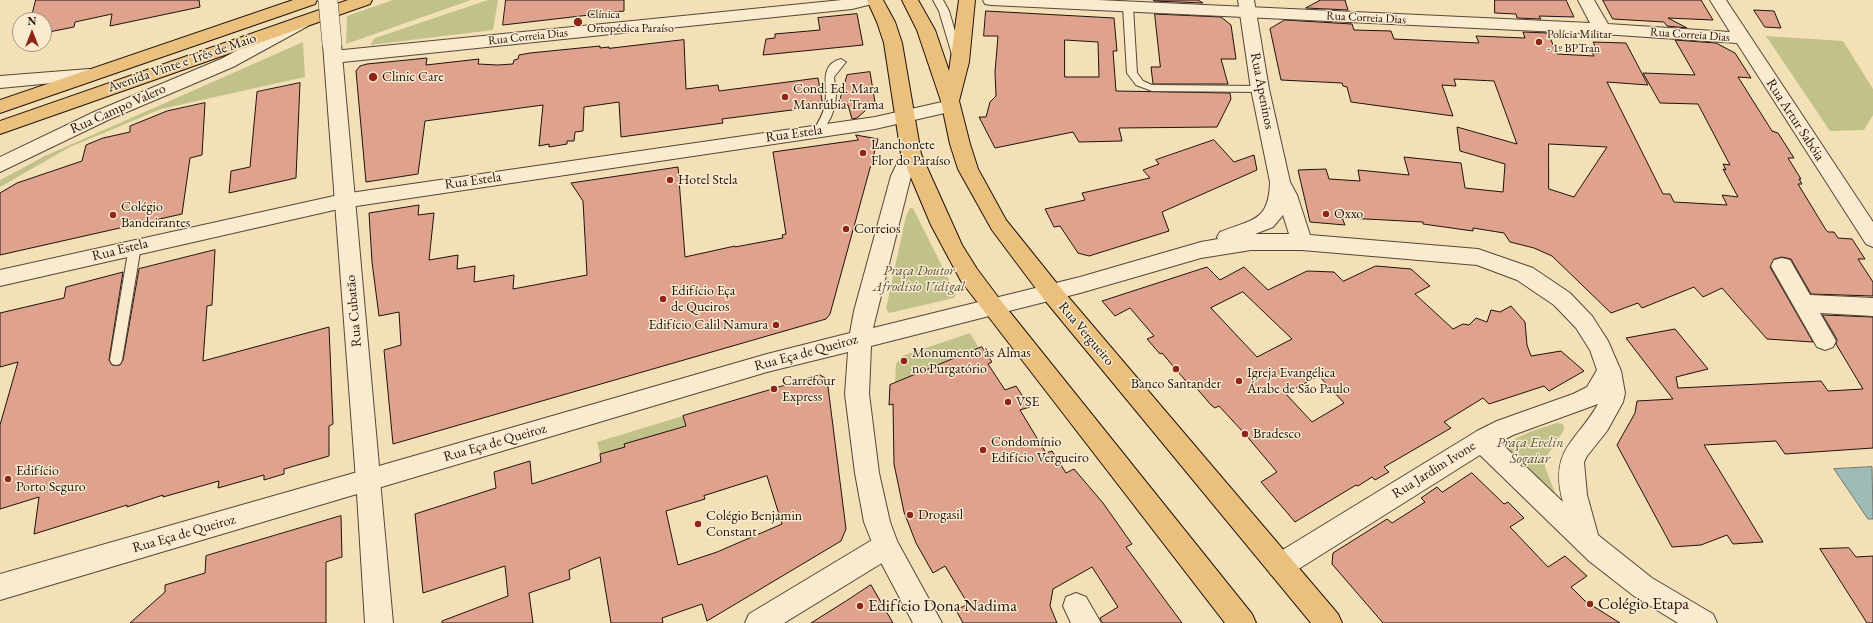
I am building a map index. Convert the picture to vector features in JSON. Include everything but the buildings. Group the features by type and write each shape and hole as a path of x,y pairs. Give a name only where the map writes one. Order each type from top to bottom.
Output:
{"main road":[{"name":"Avenida Vinte e Três de Maio","path":"0,107 309,0"},
{"name":"Avenida Vinte e Três de Maio","path":"0,128 364,0"},
{"path":"875,0 886,22 893,43 906,115 911,154 941,225 953,249 969,275 992,307 1242,623"},
{"path":"910,0 926,30 950,103"},
{"name":"Rua Vergueiro","path":"967,0 960,62 950,103 968,168 999,225 1051,292 1328,623"}],"street":[{"name":"Rua Cubatão","path":"328,0 343,201 346,217 379,623"},
{"name":"Rua Correia Dias","path":"332,50 852,4 866,0"},
{"name":"Rua Correia Dias","path":"990,0 1128,7 1247,6 1742,38"},
{"path":"1586,0 1602,29"},
{"name":"Rua Artur Sabóia","path":"1718,0 1873,239"},
{"name":"Rua Apeninos","path":"1201,250 1266,222 1271,218 1277,208 1280,196 1280,182 1260,89 1247,6"},
{"name":"Rua Campo Valero","path":"0,165 94,119 227,63 302,22"},
{"path":"0,82 89,76"},
{"name":"Rua Estela","path":"0,278 135,246 343,201 875,123 950,103"},
{"path":"911,154 901,176 864,310 860,338 857,394 871,498 877,522 886,546 928,623"},
{"name":"Rua Apeninos","path":"1280,182 1287,195 1302,242"},
{"path":"1201,250 1251,242 1302,242 1478,257 1525,274 1562,299 1584,322 1600,346 1609,370 1612,393 1611,402 1599,424 1578,449 1572,462 1574,495 1587,541"},
{"name":"Rua Eça de Queiroz","path":"0,587 766,363 860,338 1051,292 1201,250"},
{"path":"1782,266 1825,341"},
{"path":"1803,303 1873,307"},
{"name":"Rua Jardim Ivone","path":"1280,566 1505,428 1581,401 1595,394 1609,370"},
{"path":"1482,441 1587,541 1625,574 1643,587 1703,623"},
{"path":"759,623 886,546"}],"lane":[{"path":"938,0 944,11 960,62"},
{"path":"1128,7 1132,73 1135,80 1141,85 1152,88 1260,89"},
{"path":"818,131 824,122 831,104 831,94 828,81 831,70 841,62"},
{"path":"116,360 135,246"}],"green space":[{"path":"393,0 471,0 346,44 347,16"},
{"path":"488,0 498,0 493,30 370,45 375,38"},
{"path":"1766,36 1843,41 1873,89 1873,115 1864,130 1830,131"},
{"path":"303,42 305,77 161,109 70,147 0,187 0,180 45,156"},
{"name":"Praça Doutor Afrodísio Vidigal","path":"910,208 913,208 956,294 954,298 889,313 886,309 906,216"},
{"path":"970,333 979,348 895,383 896,364 902,356"},
{"path":"683,416 687,429 624,445 625,447 600,454 597,442"},
{"name":"Praça Evelin Sogaiar","path":"1557,423 1563,424 1564,430 1546,457 1545,467 1555,493 1552,494 1503,448 1504,444 1532,431"}],"water":[{"path":"1872,467 1873,519 1868,519 1834,469"}],"place":[{"name":"Clínica Ortopédica Paraíso","path":"578,22"},
{"name":"Polícia Militar - 1º BPTran","path":"1539,42"},
{"name":"Clinic Care","path":"373,77"},
{"name":"Cond. Ed. Mara Manrúbia Trama","path":"785,97"},
{"name":"Lanchonete Flor do Paraíso","path":"863,153"},
{"name":"Hotel Stela","path":"670,180"},
{"name":"Oxxo","path":"1326,214"},
{"name":"Colégio Bandeirantes","path":"113,215"},
{"name":"Correios","path":"846,229"},
{"name":"Edifício Eça de Queiros","path":"663,299"},
{"name":"Edifício Calil Namura","path":"776,325"},
{"name":"Monumento às Almas no Purgatório","path":"904,361"},
{"name":"Banco Santander","path":"1176,369"},
{"name":"Igreja Evangélica Árabe de São Paulo","path":"1239,381"},
{"name":"Carrefour Express","path":"774,389"},
{"name":"VSE","path":"1008,402"},
{"name":"Bradesco","path":"1245,434"},
{"name":"Condomínio Edifício Vergueiro","path":"983,450"},
{"name":"Edifício Porto Seguro","path":"8,479"},
{"name":"Drogasil","path":"910,515"},
{"name":"Colégio Benjamin Constant","path":"698,524"},
{"name":"Colégio Etapa","path":"1590,604"},
{"name":"Edifício Dona Nadima","path":"860,606"}]}
